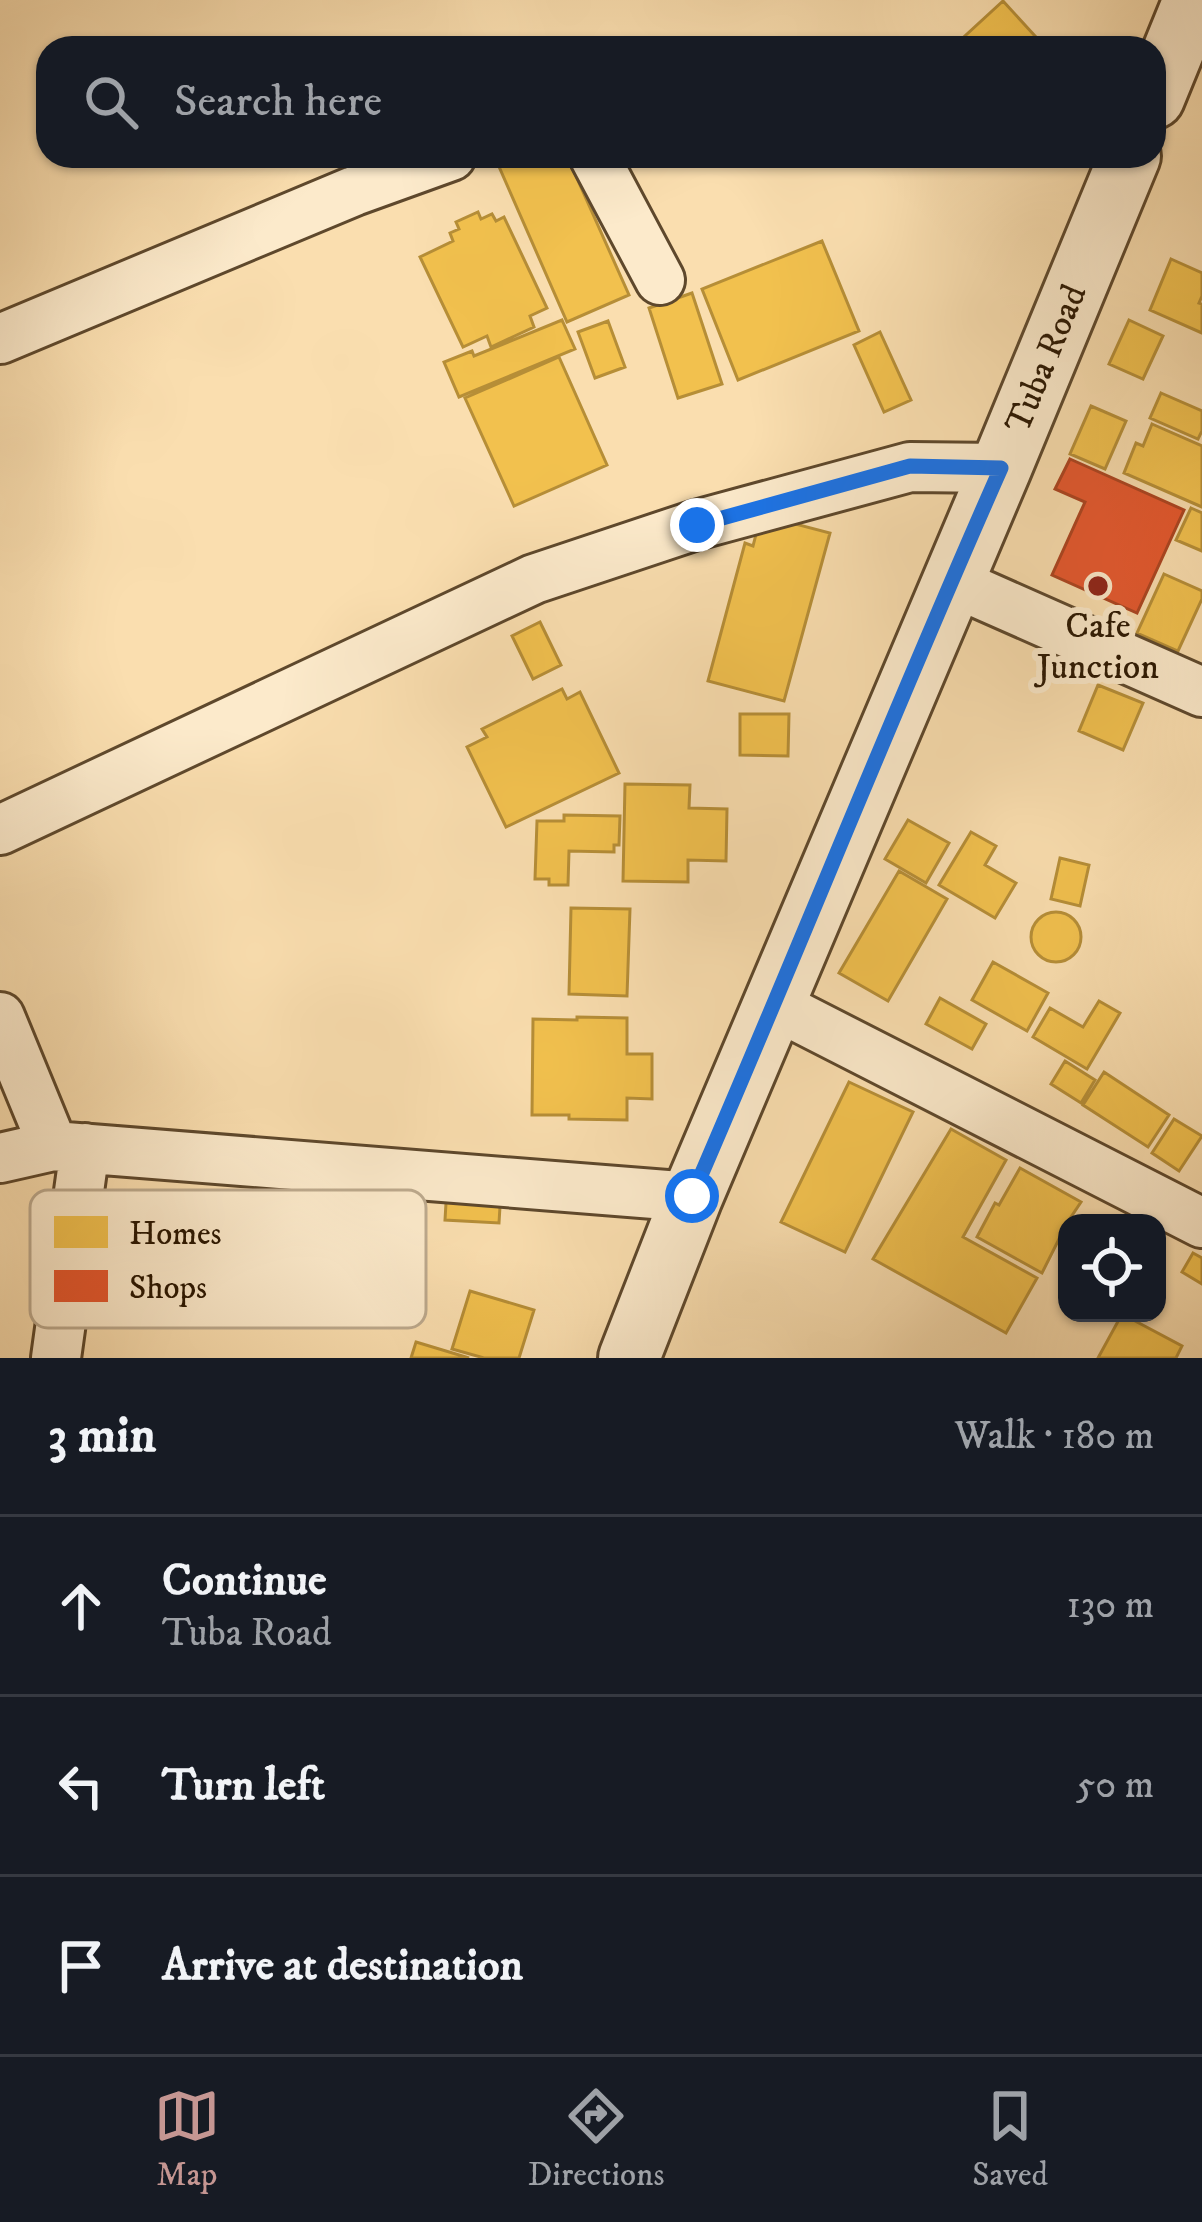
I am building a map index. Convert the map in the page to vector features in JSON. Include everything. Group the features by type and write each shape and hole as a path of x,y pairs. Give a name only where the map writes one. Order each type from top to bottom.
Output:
{"street":[{"path":"1166,69 1194,0"},
{"path":"0,340 418,168"},
{"path":"600,168 660,280"},
{"name":"Tuba Road","path":"629,1358 692,1196 1125,168"},
{"path":"0,830 534,579 697,525 910,466 1001,468"},
{"path":"951,580 1200,687"},
{"path":"775,1005 1202,1223"},
{"path":"0,1017 69,1147 66,1190"},
{"path":"0,1158 69,1147 692,1196"},
{"path":"56,1358 58,1328"}],"building: Homes":[{"path":"1003,1 1035,36 965,36"},
{"path":"500,168 572,168 629,295 567,322"},
{"path":"478,212 481,219 492,214 496,221 504,217 547,308 530,316 534,327 491,347 487,336 463,347 420,257 453,241 450,233 459,229 456,222"},
{"path":"822,241 859,331 738,380 702,289"},
{"path":"1171,259 1202,273 1202,333 1150,310"},
{"path":"692,293 722,384 678,398 649,308"},
{"path":"562,320 575,349 459,397 444,362 472,351 474,356"},
{"path":"1129,320 1163,336 1143,379 1109,364"},
{"path":"608,321 625,367 595,378 578,332"},
{"path":"880,332 911,400 884,412 854,345"},
{"path":"559,357 607,465 514,506 465,398"},
{"path":"1161,393 1202,411 1198,439 1150,418"},
{"path":"1091,406 1126,421 1105,469 1070,454"},
{"path":"1152,424 1202,446 1202,507 1124,473 1136,443 1143,446"},
{"path":"1191,508 1202,513 1202,551 1176,540"},
{"path":"761,515 830,533 784,701 708,681 745,543 753,546"},
{"path":"1164,574 1202,591 1178,651 1137,633"},
{"path":"540,622 561,665 533,679 512,636"},
{"path":"1098,685 1143,703 1123,750 1079,731"},
{"path":"562,689 567,699 580,692 619,773 506,827 467,747 487,737 482,729"},
{"path":"740,714 789,714 788,756 740,755"},
{"path":"625,784 690,785 689,808 727,809 726,861 688,860 688,882 623,881"},
{"path":"564,815 620,816 619,845 614,845 614,852 569,851 568,885 549,885 549,879 535,879 537,821 564,821"},
{"path":"908,820 949,843 926,883 885,859"},
{"path":"971,832 996,846 985,865 1016,883 995,918 939,885"},
{"path":"1060,858 1089,865 1080,906 1051,899"},
{"path":"899,871 947,899 888,1001 839,973"},
{"path":"571,908 630,909 627,996 569,994"},
{"path":"1056,912 1073,920 1081,937 1073,954 1056,962 1039,954 1031,937 1039,920"},
{"path":"993,962 1048,993 1027,1031 972,1000"},
{"path":"940,998 986,1024 972,1049 926,1024"},
{"path":"1099,1001 1120,1013 1087,1069 1033,1037 1050,1008 1083,1027"},
{"path":"627,1018 627,1054 652,1054 652,1099 627,1098 627,1120 532,1115 533,1019"},
{"path":"1065,1061 1095,1080 1081,1103 1051,1084"},
{"path":"1104,1072 1169,1115 1148,1147 1083,1105"},
{"path":"849,1082 913,1112 845,1252 781,1222"},
{"path":"1174,1119 1202,1136 1179,1171 1152,1153"},
{"path":"951,1129 1006,1160 963,1237 1037,1278 1006,1333 873,1259"},
{"path":"1020,1168 1081,1202 1073,1214 1058,1214 1058,1241 1042,1273 977,1237 995,1203 999,1205"},
{"path":"447,1186 501,1190 499,1223 445,1220"},
{"path":"1193,1253 1202,1258 1202,1284 1182,1272"},
{"path":"470,1291 534,1310 519,1358 484,1358 452,1349"},
{"path":"1118,1322 1137,1322 1182,1346 1176,1358 1098,1358"},
{"path":"416,1342 469,1358 411,1358"}],"building: Shops":[{"path":"1070,459 1184,510 1137,613 1052,575 1085,502 1055,489"}],"place":[{"name":"Cafe Junction","path":"1098,586"}],"route":[{"path":"692,1196 1001,468 910,466 697,525"}]}
